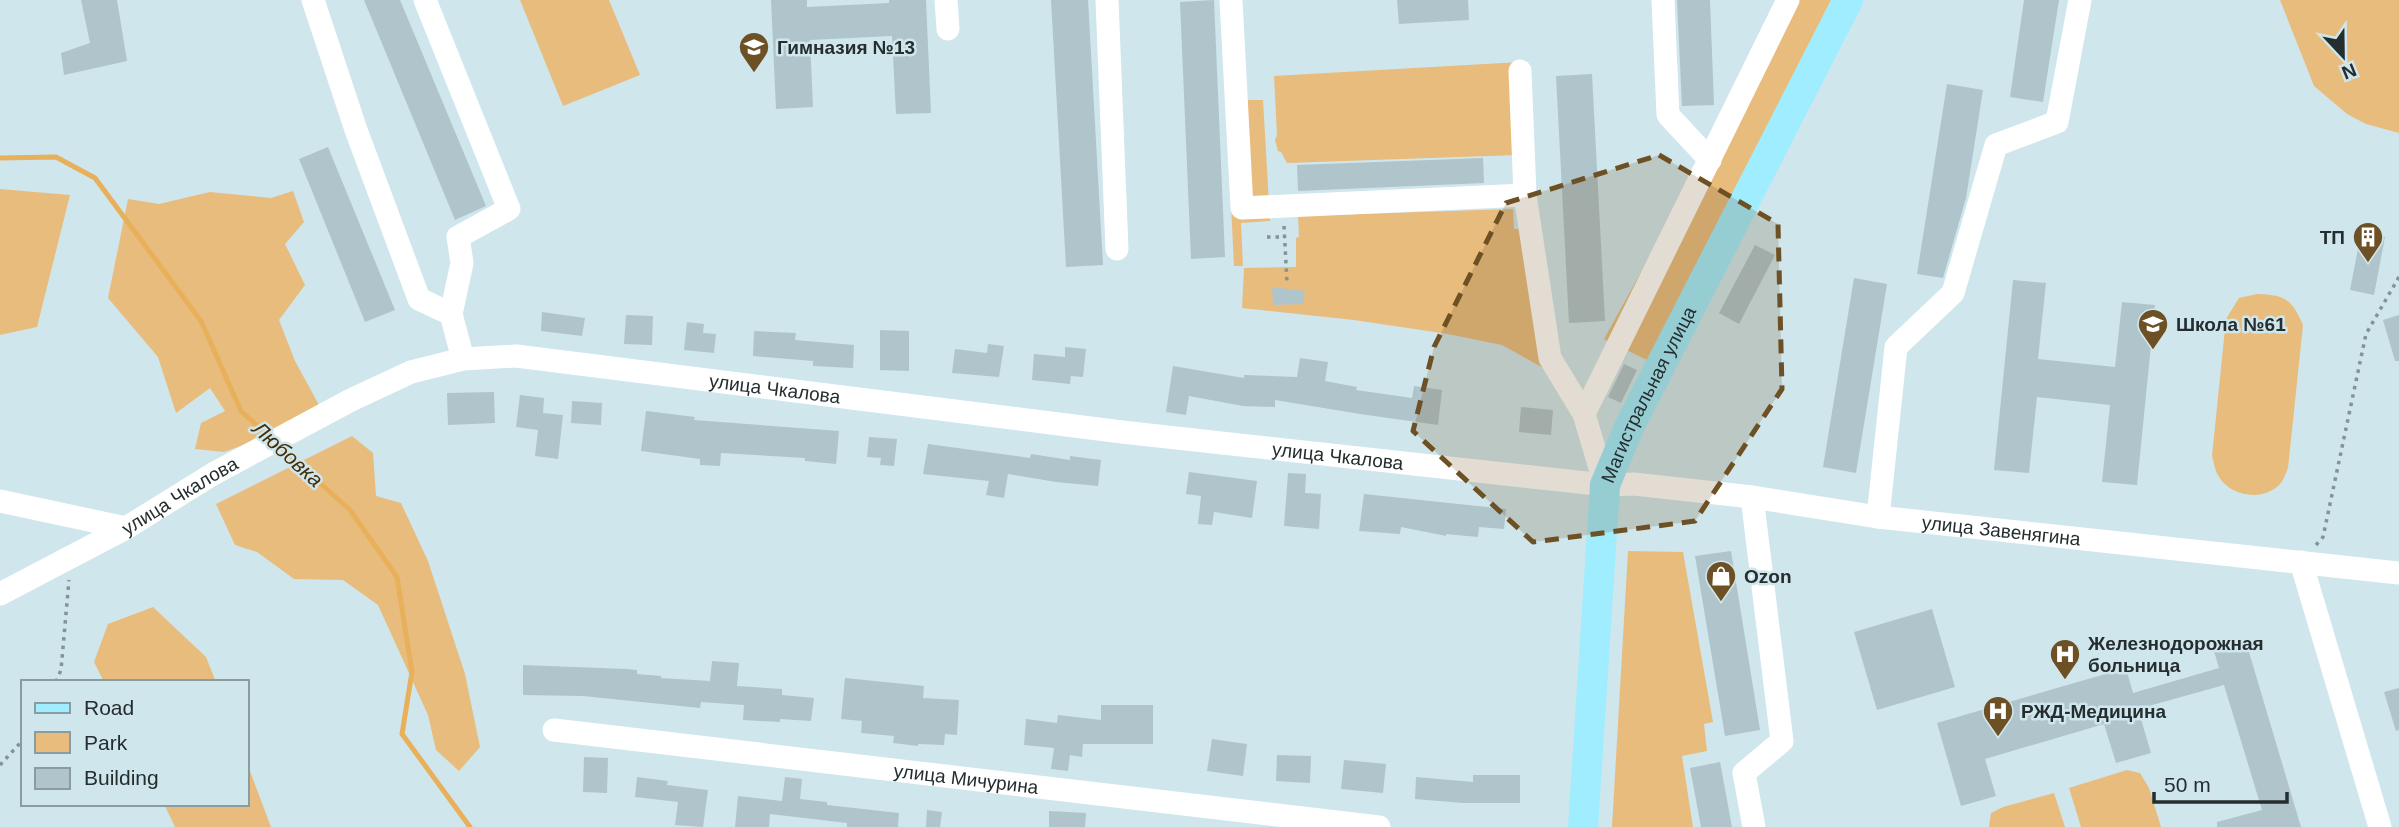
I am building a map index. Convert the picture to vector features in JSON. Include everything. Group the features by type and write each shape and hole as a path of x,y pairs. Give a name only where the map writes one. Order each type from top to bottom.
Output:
{"main road":[{"name":"Магистральная улица","path":"1583,827 1605,485 1630,425 1848,0"}],"street":[{"path":"313,0 356,130 419,299 452,314"},
{"path":"425,0 509,209 457,237 462,262 452,314 463,359"},
{"path":"946,0 948,29"},
{"path":"1107,0 1117,249"},
{"path":"1231,0 1242,208 1525,195"},
{"path":"1663,0 1668,115 1710,160"},
{"path":"1584,414 1788,0"},
{"path":"1878,517 1896,347 1953,293 1996,145 2057,122 2080,0"},
{"path":"1520,71 1525,195 1550,358 1584,414 1605,485"},
{"name":"улица Чкалова","path":"0,594 126,528 213,474 351,400 411,372 463,359 516,356 1122,432 1605,485"},
{"name":"улица Завенягина","path":"1605,485 1634,484 1878,517 2399,573"},
{"path":"1752,498 1782,741 1744,772 1754,827"},
{"path":"0,501 126,528"},
{"path":"2301,562 2380,827"},
{"name":"улица Мичурина","path":"554,730 1379,827"}],"path":[{"path":"1283,206 1287,283"},
{"path":"1267,237 1285,237"},
{"path":"2301,562 2323,537 2366,334 2399,277"},
{"path":"57,680 61,670 71,557"},
{"path":"0,765 21,742"}],"highlighted area":[{"path":"1659,155 1778,224 1782,389 1695,521 1533,542 1413,431 1434,347 1506,203"}],"green space":[{"path":"520,0 609,0 640,75 563,106"},
{"path":"1785,0 1831,0 1649,361 1604,339 1693,178"},
{"path":"2280,0 2399,0 2399,133 2366,124 2347,114 2314,86"},
{"path":"1520,62 1517,155 1287,163 1278,151 1275,140 1274,76"},
{"path":"1226,100 1263,100 1270,221 1241,223 1243,266 1234,266"},
{"path":"0,189 70,195 37,327 0,335"},
{"path":"293,191 304,222 285,244 305,285 279,320 295,361 319,405 278,432 224,452 195,449 201,423 225,411 210,388 176,413 158,357 108,298 128,199 159,204 210,192 271,198"},
{"path":"1513,209 1514,229 1522,229 1556,375 1502,345 1354,320 1242,308 1244,268 1296,267 1298,216"},
{"path":"2257,294 2286,300 2295,309 2303,325 2288,468 2282,481 2274,489 2258,495 2248,495 2224,484 2216,472 2212,456 2226,319 2239,298"},
{"path":"352,436 373,453 376,496 401,503 428,561 465,674 480,747 459,771 436,750 428,715 378,605 343,580 294,579 257,552 235,545 216,504"},
{"path":"1628,551 1683,552 1713,722 1704,724 1707,751 1682,756 1693,827 1612,827"},
{"path":"153,607 206,657 215,680 103,680 94,662 108,624"},
{"path":"248,766 271,827 175,827 165,806 248,806"},
{"path":"2127,770 2140,773 2149,788 2161,827 2081,827 2069,788"},
{"path":"2054,793 2065,827 1989,827 1991,813"}],"building":[{"path":"81,0 117,0 127,61 64,75 61,53 90,43"},
{"path":"364,0 400,0 486,206 455,220"},
{"path":"771,0 807,0 807,7 889,3 889,0 926,0 931,113 896,114 892,36 810,40 813,107 776,109"},
{"path":"1051,0 1088,0 1103,265 1066,267"},
{"path":"1214,0 1225,257 1191,259 1180,2"},
{"path":"1397,0 1468,0 1469,20 1399,24"},
{"path":"1677,0 1710,0 1714,105 1682,106"},
{"path":"2024,0 2059,0 2043,102 2010,97"},
{"path":"1592,74 1605,321 1569,323 1556,76"},
{"path":"1947,84 1983,90 1966,198 1943,278 1917,274"},
{"path":"328,147 395,310 365,322 299,159"},
{"path":"1483,158 1484,183 1298,191 1297,165"},
{"name":"ТП","path":"2361,233 2385,237 2374,295 2350,290"},
{"path":"1755,245 1775,255 1739,324 1719,313"},
{"path":"1854,278 1887,284 1856,473 1823,467"},
{"path":"2013,280 2046,283 2038,359 2115,367 2122,302 2155,305 2137,485 2102,482 2110,405 2037,397 2029,473 1994,470"},
{"path":"1272,287 1305,291 1303,304 1273,305"},
{"path":"542,312 585,318 582,336 541,331"},
{"path":"626,315 653,316 652,345 624,344"},
{"path":"2399,315 2399,361 2395,361 2383,320"},
{"path":"687,322 704,324 703,333 716,334 714,353 684,350"},
{"path":"880,330 909,331 909,371 880,370"},
{"path":"754,331 796,333 795,340 854,345 853,368 813,366 813,361 753,356"},
{"path":"988,344 1004,346 999,377 952,373 955,349 987,353"},
{"path":"1065,347 1086,349 1083,377 1071,376 1070,384 1032,380 1034,354 1065,357"},
{"path":"1300,358 1328,362 1325,381 1357,387 1356,390 1412,398 1414,386 1442,390 1438,425 1275,400 1275,407 1243,406 1189,396 1186,415 1166,412 1173,366 1244,378 1244,375 1297,377"},
{"path":"1624,364 1637,370 1621,403 1608,397"},
{"path":"494,392 495,423 448,425 447,393"},
{"path":"520,395 544,398 543,413 563,415 558,459 535,456 538,430 516,427"},
{"path":"572,401 602,403 601,425 571,423"},
{"path":"1521,407 1553,410 1551,435 1519,432"},
{"path":"646,411 695,417 694,420 839,431 836,464 805,461 805,458 721,453 720,466 700,465 700,459 641,451"},
{"path":"869,437 897,439 894,466 880,465 881,458 867,457"},
{"path":"928,444 1030,458 1031,454 1070,460 1070,456 1101,460 1098,486 1008,474 1004,498 986,495 989,481 923,474"},
{"path":"1189,472 1257,481 1252,518 1214,512 1212,525 1198,524 1201,496 1186,494"},
{"path":"1288,473 1306,474 1305,493 1321,494 1319,529 1284,526"},
{"path":"1364,494 1506,509 1504,529 1479,527 1478,537 1446,536 1401,527 1400,534 1359,531"},
{"path":"1731,551 1760,730 1725,736 1695,556"},
{"path":"1932,609 1955,687 1877,710 1854,632"},
{"name":"РЖД-Медицина","path":"2246,642 2301,827 2217,827 2217,822 2262,810 2224,685 2138,709 2151,753 2116,763 2104,724 1985,759 1996,796 1961,806 1937,723 2126,668 2133,693 2219,668 2214,651"},
{"path":"712,661 739,663 737,686 782,689 782,695 814,698 811,721 743,720 744,705 701,702 700,708 583,696 523,695 523,665 627,669 637,670 637,674 661,678 710,681"},
{"path":"845,678 924,686 923,698 959,700 957,735 945,734 944,745 918,746 893,743 894,736 861,733 862,721 841,719"},
{"path":"2399,688 2399,730 2396,731 2384,692"},
{"path":"1101,705 1153,705 1153,744 1083,744 1082,757 1070,755 1068,771 1051,769 1054,748 1024,745 1026,719 1057,723 1058,715 1101,720"},
{"path":"1212,739 1247,744 1243,776 1207,771"},
{"path":"1277,755 1311,756 1310,783 1276,781"},
{"path":"584,757 608,758 607,793 583,792"},
{"path":"1344,760 1386,764 1383,793 1341,789"},
{"path":"1720,762 1732,827 1701,827 1690,768"},
{"path":"1473,775 1520,775 1520,803 1463,803 1415,799 1416,777 1473,782"},
{"path":"637,777 668,781 667,785 708,790 703,827 675,825 678,802 635,797"},
{"path":"785,777 802,779 800,799 827,802 827,805 899,813 898,827 847,827 847,823 770,814 769,827 735,827 738,796 782,801"},
{"path":"927,810 942,812 940,827 926,827"},
{"path":"1049,811 1086,813 1085,827 1049,827"}],"waterway":[{"name":"Любовка","path":"0,158 56,157 95,178 201,321 241,411 271,438"},
{"name":"Любовка","path":"278,445 350,510 397,577 412,672 402,734 470,827"}],"place":[{"name":"Гимназия №13","path":"754,74"},
{"name":"ТП","path":"2368,264"},
{"name":"Школа №61","path":"2153,351"},
{"name":"Ozon","path":"1721,603"},
{"name":"Железнодорожная больница","path":"2065,681"},
{"name":"РЖД-Медицина","path":"1998,738"}]}
